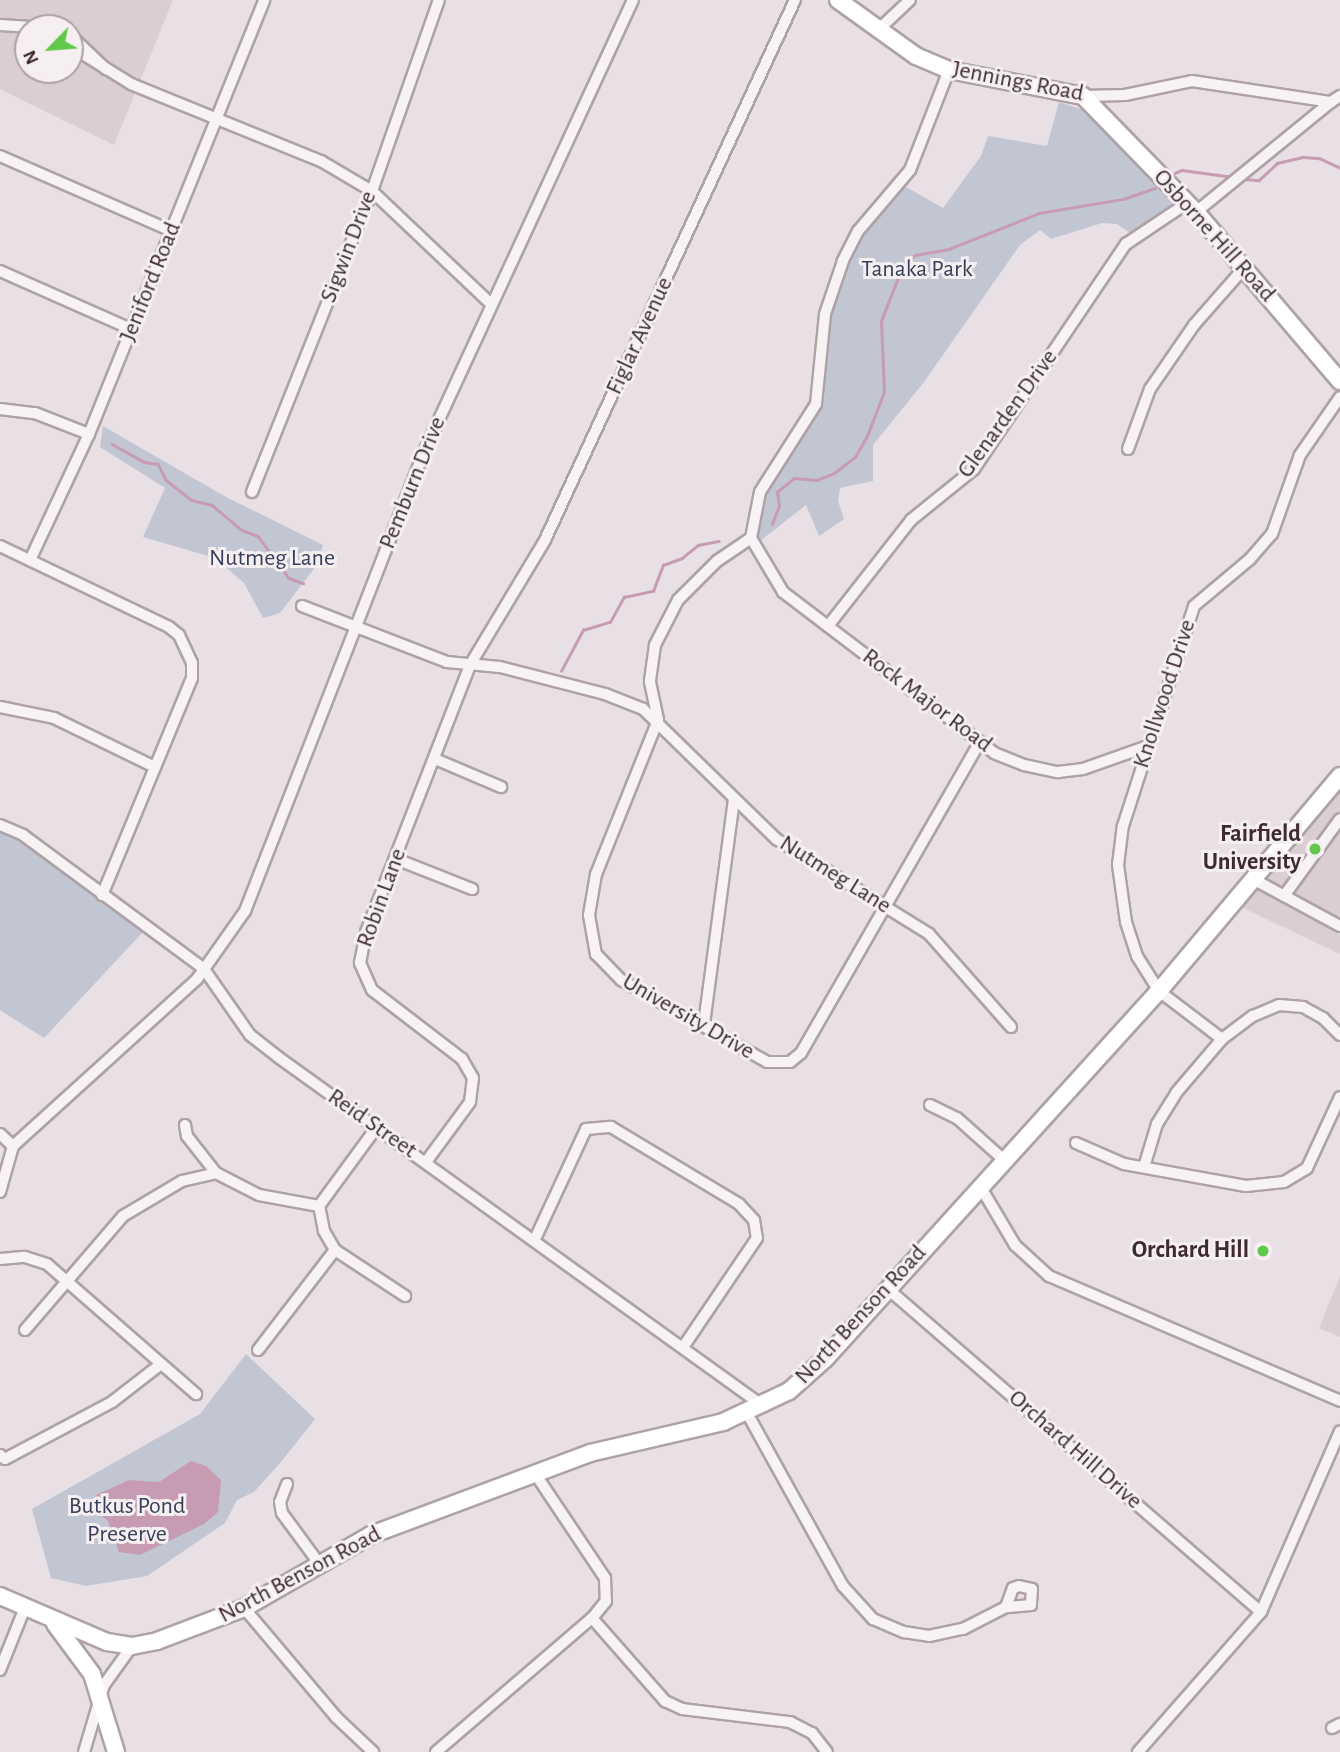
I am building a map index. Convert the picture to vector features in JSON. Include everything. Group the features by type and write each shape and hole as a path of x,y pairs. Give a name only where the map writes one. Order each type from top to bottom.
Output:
{"main road":[{"name":"Jennings Road","path":"838,0 877,31 950,70 1083,96"},
{"name":"Osborne Hill Road","path":"1083,96 1192,207 1340,381"},
{"name":"North Benson Road","path":"132,1646 167,1638 244,1608 318,1562 371,1535 590,1453 747,1413 763,1406 807,1377 1159,990 1340,776"},
{"path":"0,1596 43,1612 91,1636 132,1646"},
{"path":"43,1612 82,1657 100,1701 116,1752"}],"street":[{"name":"Jeniford Road","path":"30,560 89,434 133,330 264,0"},
{"name":"Sigwin Drive","path":"252,492 372,191 439,0"},
{"name":"Pemburn Drive","path":"13,1146 204,969 252,897 424,454 633,0"},
{"name":"Figlar Avenue","path":"470,665 545,540 795,0"},
{"path":"877,31 910,0"},
{"path":"84,48 106,69"},
{"path":"84,55 106,69 216,120 321,160 372,191 491,304"},
{"path":"658,720 650,671 664,624 678,600 718,561 751,538 760,492 816,404 825,314 843,261 858,231 910,170 950,70"},
{"name":"Jennings Road","path":"1083,96 1125,95 1192,81 1336,99"},
{"name":"Glenarden Drive","path":"828,625 911,520 974,469 1126,244 1192,207 1336,99"},
{"path":"0,156 172,231"},
{"path":"1128,449 1150,389 1194,325 1245,267"},
{"path":"0,271 133,330"},
{"name":"Knollwood Drive","path":"1159,990 1131,940 1118,864 1123,826 1146,747 1194,606 1250,559 1272,534 1300,455 1340,397"},
{"path":"0,410 35,413 89,434"},
{"name":"Rock Major Road","path":"751,538 783,592 980,742 1016,762 1058,772 1083,769 1146,747"},
{"path":"0,546 169,627 187,648 192,678 102,895"},
{"name":"Nutmeg Lane","path":"302,606 355,629 447,662 500,667 605,694 658,720 734,799 795,853 929,934 1012,1027"},
{"name":"Robin Lane","path":"426,1162 470,1102 474,1086 466,1063 379,998 362,970 366,932 470,665"},
{"path":"0,706 54,718 155,767"},
{"name":"University Drive","path":"658,720 596,874 589,915 592,942 613,974 767,1062 784,1064 800,1053 882,905"},
{"path":"882,905 980,742"},
{"path":"435,759 502,787"},
{"path":"704,1024 734,799"},
{"path":"1284,896 1340,819"},
{"name":"Reid Street","path":"0,825 23,835 204,969 250,1035 376,1128 684,1346 763,1406"},
{"path":"396,859 472,889"},
{"path":"1253,879 1340,926"},
{"path":"1159,990 1222,1039"},
{"path":"1144,1167 1157,1124 1176,1093 1222,1039 1253,1016 1279,1005 1303,1007 1323,1018 1340,1035"},
{"path":"1076,1143 1124,1164 1246,1186 1284,1182 1307,1168 1340,1097"},
{"path":"930,1105 957,1118 1004,1160"},
{"path":"185,1125 187,1136 216,1173 259,1195 319,1206"},
{"path":"535,1239 586,1129 611,1127 739,1204 754,1220 757,1238 684,1346"},
{"path":"376,1128 319,1206 324,1231 335,1250 405,1296"},
{"path":"0,1134 13,1146 0,1192"},
{"path":"25,1329 123,1216 181,1181 216,1173"},
{"path":"980,1186 1015,1245 1049,1276 1340,1401"},
{"path":"258,1350 335,1250"},
{"path":"0,1259 35,1258 67,1280 196,1394"},
{"name":"Orchard Hill Drive","path":"888,1289 1261,1612"},
{"path":"0,1455 5,1459 112,1402 161,1364"},
{"path":"747,1413 843,1586 873,1619 904,1632 929,1636 963,1629 1006,1607"},
{"path":"1138,1752 1261,1612 1340,1431"},
{"path":"436,1752 592,1618 606,1601 605,1578 534,1472"},
{"path":"287,1484 280,1502 282,1513 318,1562"},
{"path":"0,1670 26,1605"},
{"path":"244,1608 336,1717 373,1752"},
{"path":"592,1618 665,1701 682,1709 790,1722 812,1733 827,1752"},
{"path":"84,1752 109,1676 132,1646"}],"shaded area":[{"path":"0,0 173,0 114,145 0,89"},
{"name":"Fairfield University","path":"1340,792 1340,954 1241,907"},
{"path":"1340,1276 1340,1337 1319,1328"},
{"path":"191,1461 206,1466 221,1480 218,1512 204,1524 140,1555 119,1552 108,1521 95,1510 96,1495 129,1480 159,1482"}],"green space":[{"name":"Tanaka Park","path":"1059,102 1087,111 1176,201 1130,233 1117,224 1102,223 1051,239 1040,230 1020,245 924,382 873,445 873,481 840,488 838,501 844,519 819,536 806,505 755,545 752,535 763,495 824,403 829,312 862,230 906,187 943,208 981,156 988,136 1047,146"},
{"name":"Nutmeg Lane","path":"103,426 226,497 323,545 316,566 280,613 263,618 244,583 215,558 143,537 165,488 100,447"},
{"path":"0,830 21,839 143,932 44,1038 0,1010"},
{"name":"Butkus Pond Preserve","path":"246,1354 315,1419 281,1462 254,1492 237,1500 225,1523 147,1576 86,1586 51,1578 32,1509 200,1414"}],"waterway":[{"path":"1243,179 1259,180 1277,163 1303,157 1319,158 1340,168"},
{"path":"1175,173 1182,170 1233,177"},
{"path":"772,524 779,506 777,492 794,478 817,480 834,473 855,457 867,436 884,392 881,321 903,265 915,255 949,249 1039,213 1123,199 1155,188"},
{"path":"112,444 144,462 158,464 166,480 192,500 212,505 242,530 258,536 289,578 303,583"},
{"path":"561,671 583,630 610,622 624,597 653,591 663,565 682,558 698,545 719,541"}],"place":[{"name":"Fairfield University","path":"1315,849"},
{"name":"Orchard Hill","path":"1263,1251"}]}
